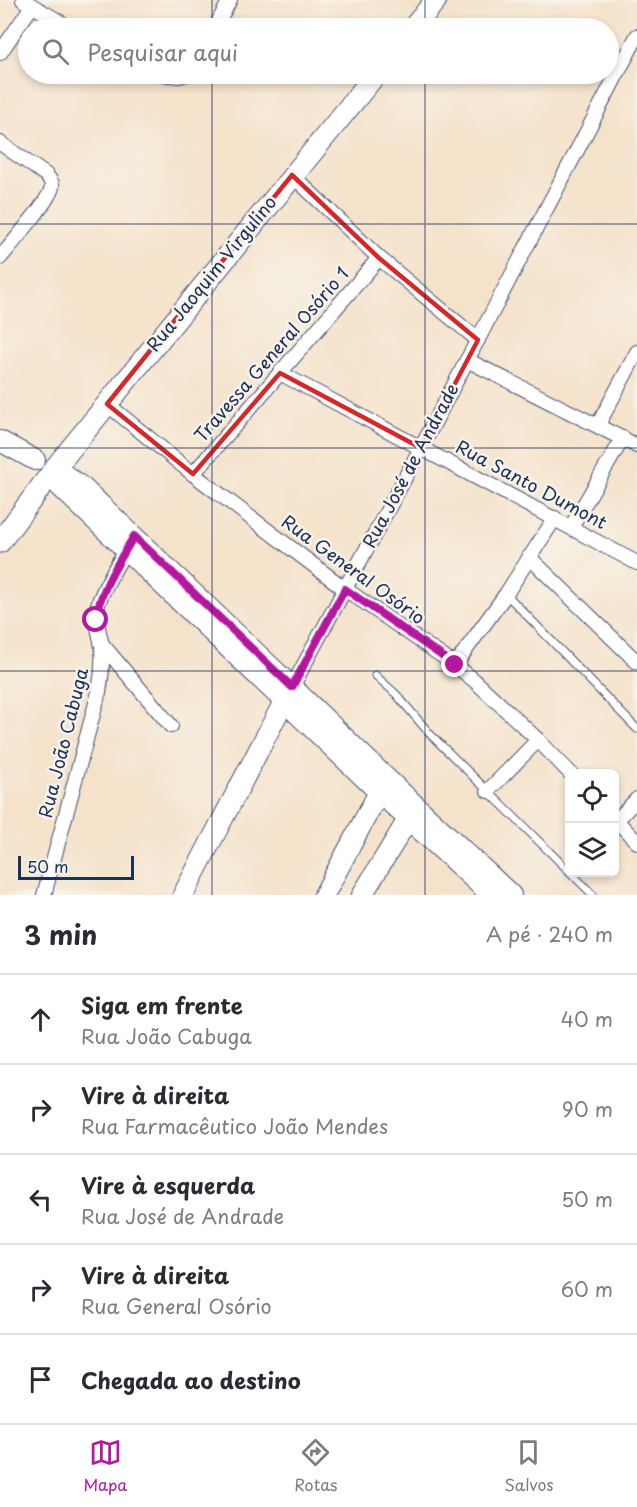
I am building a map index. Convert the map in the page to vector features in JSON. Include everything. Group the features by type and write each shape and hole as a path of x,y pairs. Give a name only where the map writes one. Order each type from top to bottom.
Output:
{"main road":[{"path":"421,18 436,0"},
{"name":"Rua Jaoquim Virgulino","path":"0,542 107,404 368,84"}],"street":[{"path":"220,18 230,0"},
{"path":"19,18 27,3 53,18"},
{"path":"0,53 18,20"},
{"name":"Rua José de Andrade","path":"619,70 637,36"},
{"name":"Rua José de Andrade","path":"183,895 612,84"},
{"path":"0,143 46,175 52,187 32,218 0,258"},
{"path":"292,175 379,258 478,340"},
{"name":"Travessa General Osório 1","path":"193,474 379,258"},
{"path":"598,425 637,352"},
{"path":"467,360 637,446"},
{"name":"Rua Santo Dumont","path":"280,373 637,563"},
{"name":"Rua General Osório","path":"107,404 193,474 345,589 455,665 475,681 566,769"},
{"path":"571,527 623,438"},
{"path":"0,441 83,488 130,543 382,784 511,895"},
{"path":"455,665 506,594 555,518"},
{"name":"Rua João Cabuga","path":"44,895 99,692 102,673 101,643 96,620 97,609 130,543"},
{"path":"529,558 637,662"},
{"path":"101,643 171,726"},
{"path":"488,791 538,740"},
{"path":"324,895 382,784"},
{"path":"619,816 637,799"},
{"path":"362,895 412,812"},
{"path":"412,812 491,895"},
{"path":"619,822 637,842"}],"lane":[{"path":"506,594 637,729"},
{"path":"375,675 396,694 430,734 565,867"},
{"path":"575,877 593,895"}],"highlighted area":[{"path":"292,175 379,258 478,340 421,448 280,373 193,474 107,404"}],"route":[{"path":"96,620 101,597 134,536 292,687 345,589 455,665"}]}
